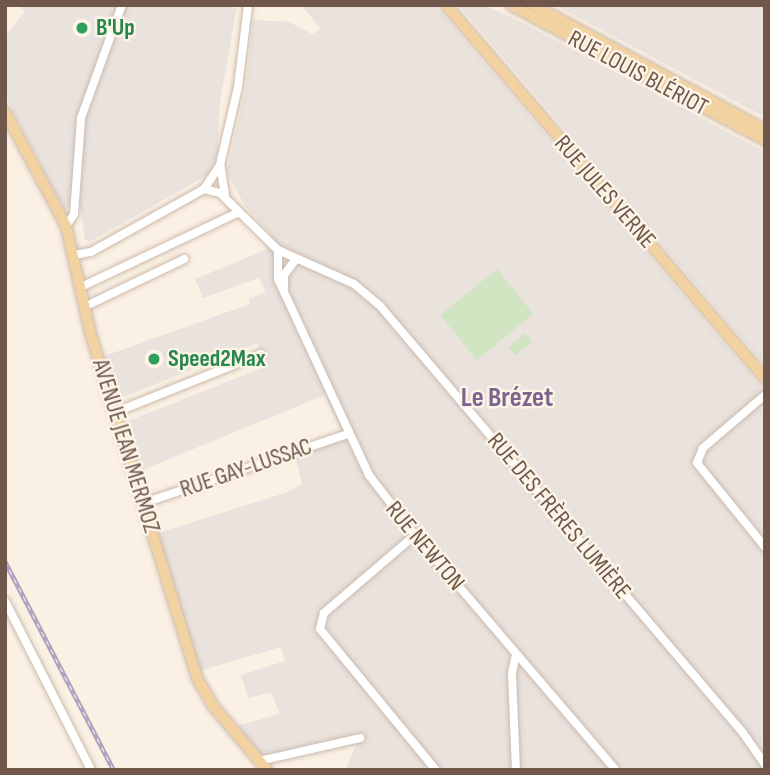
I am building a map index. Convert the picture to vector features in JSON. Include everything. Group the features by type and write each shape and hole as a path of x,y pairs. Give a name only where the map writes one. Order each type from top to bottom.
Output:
{"main road":[{"name":"RUE JULES VERNE","path":"446,5 765,379"},
{"name":"RUE LOUIS BLÉRIOT","path":"511,5 765,141"},
{"name":"RUE LOUIS BLÉRIOT","path":"533,5 765,130"},
{"name":"AVENUE JEAN MERMOZ","path":"5,112 66,226 75,255 85,307 197,678 214,707 267,770"}],"street":[{"path":"66,226 75,207 81,118 122,5"},
{"path":"75,255 91,252 204,189 220,165 238,87 247,5"},
{"path":"220,165 225,198"},
{"name":"RUE DES FRÈRES LUMIÈRE","path":"204,189 225,198 237,213 278,250 354,284 381,307 743,733 765,764"},
{"path":"81,287 237,213"},
{"name":"RUE NEWTON","path":"278,250 277,274 369,475 415,535 616,770"},
{"path":"284,291 284,275 296,259"},
{"path":"85,307 184,260"},
{"path":"116,412 261,354"},
{"path":"765,395 703,448 697,463 765,547"},
{"name":"RUE GAY-LUSSAC","path":"144,503 348,434"},
{"path":"415,535 324,613 320,629 436,770"},
{"path":"5,601 91,770"},
{"path":"516,654 512,673 516,770"},
{"path":"259,761 360,738"}],"shaded area":[{"path":"18,5 237,5 220,103 217,156 209,174 91,241 85,240 80,205 64,209 5,96 5,36 25,12"},
{"path":"301,5 435,5 765,391 765,770 345,770 359,738 265,759 237,726 280,714 271,692 248,698 241,675 285,661 281,647 199,671 158,533 288,492 302,484 295,456 345,438 325,395 140,471 123,423 264,367 258,343 116,400 102,357 250,304 249,299 266,292 259,278 203,298 195,279 266,250 272,235 245,206 227,172 246,86 253,20 289,22 312,34 321,29"},
{"path":"459,5 483,5 517,20 765,152 765,366"},
{"path":"555,5 765,5 765,117"}],"green space":[{"path":"497,269 534,314 477,360 440,315"},
{"path":"525,333 532,341 516,356 508,347"}],"railway":[{"path":"5,561 114,770"}],"place":[{"name":"B'Up","path":"82,28"},
{"name":"Speed2Max","path":"154,359"}],"district":[{"name":"Le Brézet","path":"507,398"}]}
